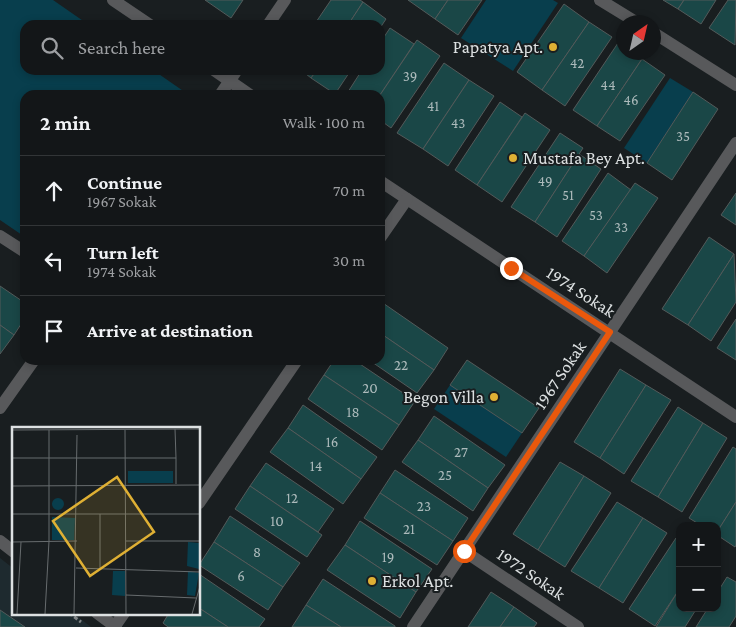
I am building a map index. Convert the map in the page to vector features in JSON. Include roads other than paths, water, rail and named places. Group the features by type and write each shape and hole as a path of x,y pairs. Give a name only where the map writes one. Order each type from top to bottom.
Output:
{"street":[{"path":"113,0 143,20"},
{"path":"271,20 285,0"},
{"path":"600,0 625,15"},
{"path":"661,37 736,85"},
{"path":"221,75 243,90"},
{"path":"224,90 234,75"},
{"name":"1967 Sokak","path":"414,627 736,143"},
{"name":"1974 Sokak","path":"385,184 736,416"},
{"path":"385,231 407,199"},
{"path":"0,236 20,249"},
{"path":"0,408 30,365"},
{"path":"200,503 294,365"},
{"path":"0,541 12,550"},
{"name":"1972 Sokak","path":"464,551 578,627"},
{"path":"98,614 115,627 123,614"}],"place":[{"name":"Papatya Apt.","path":"553,47"},
{"name":"Mustafa Bey Apt.","path":"513,158"},
{"name":"Begon Villa","path":"494,397"},
{"name":"Erkol Apt.","path":"372,581"}]}
